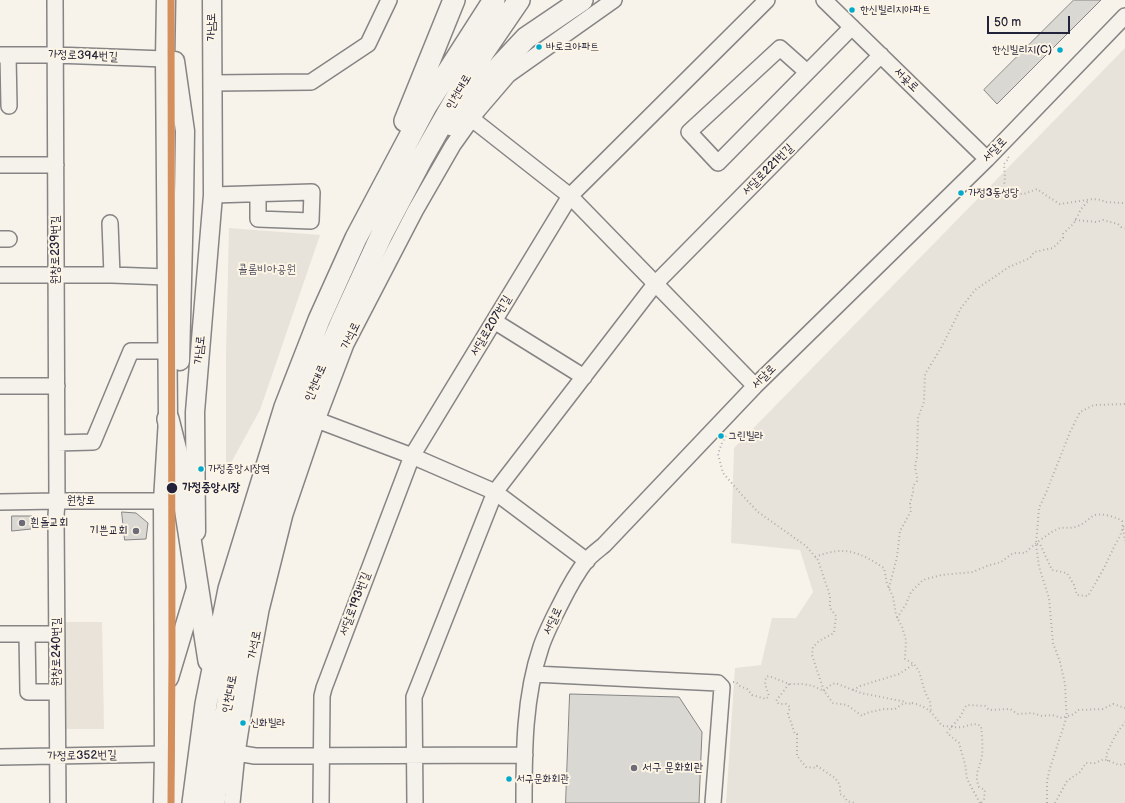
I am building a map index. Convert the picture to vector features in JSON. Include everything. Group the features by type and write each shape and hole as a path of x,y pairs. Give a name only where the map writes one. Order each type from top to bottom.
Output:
{"highway":[{"path":"356,238 454,0"},
{"name":"인천대로","path":"193,803 211,673 229,589 286,407 319,320 356,238 426,106 494,0"},
{"name":"인천대로","path":"214,803 226,713 245,604 270,513 301,416 382,234 421,160 478,60 519,0"},
{"path":"421,160 498,68 526,38 582,0"},
{"path":"168,419 177,455 211,673"}],"main road":[{"name":"가남로","path":"163,803 163,502 168,419 165,59 166,0"},
{"path":"166,0 185,131 177,455"},
{"name":"가남로","path":"164,696 197,585 195,412 213,197 212,0"},
{"path":"184,201 190,207 198,211 205,207 213,197"}],"street":[{"name":"원창로239번길","path":"55,0 57,500"},
{"path":"212,83 311,82 368,44 389,0"},
{"name":"가석로","path":"232,803 237,752 249,676 270,573 285,514 317,420 346,344 415,211 453,145 478,110 508,75 614,0"},
{"path":"570,196 767,0"},
{"name":"서곶로","path":"824,0 881,56 992,154"},
{"name":"서달로","path":"524,803 525,740 528,704 541,646 568,588 587,561 755,386 992,154 1125,16"},
{"path":"807,72 780,48 689,132 718,162 852,27"},
{"name":"가정로394번길","path":"4,55 55,55 165,59"},
{"path":"4,55 9,106"},
{"name":"서달로221번길","path":"655,284 881,56"},
{"path":"472,119 570,196 755,386"},
{"path":"0,165 56,165"},
{"path":"213,197 258,194"},
{"name":"서달로207번길","path":"412,456 570,196"},
{"path":"110,224 112,275"},
{"path":"0,275 112,275 167,277"},
{"path":"415,803 414,697 495,492 655,284"},
{"path":"494,321 584,376"},
{"path":"57,443 93,442 131,350 168,352"},
{"path":"0,386 57,386"},
{"path":"317,420 412,456 495,492 587,561"},
{"name":"서달로193번길","path":"321,803 322,696 324,688 412,456"},
{"name":"원창로","path":"0,502 57,500 163,502"},
{"name":"원창로240번길","path":"57,500 58,803"},
{"path":"0,634 57,634"},
{"path":"27,634 28,692 57,692"},
{"path":"534,674 718,683 722,687 714,803"},
{"path":"237,752 255,756 525,756"},
{"name":"가정로352번길","path":"0,757 164,754"}],"path":[{"path":"992,154 1009,158 1004,164 1005,178 1003,192 1024,194 1037,189 1060,204 1089,200 1125,202"},
{"path":"889,588 897,557 900,531 911,511 910,504 913,486 917,481 915,467 917,457 918,418 924,402 925,374 941,348 961,308 975,290 1009,267 1030,258 1034,252 1053,248 1063,238 1063,234 1076,220 1081,208 1089,200"},
{"path":"1076,220 1096,222 1103,220 1118,224 1125,228"},
{"path":"1047,803 1047,781 1067,716 1065,684 1060,662 1053,643 1049,598 1039,566 1036,544 1039,508 1070,432 1080,412 1094,405 1125,404"},
{"path":"726,436 718,454 722,473 758,512 806,546 818,560 830,596 830,608 836,616 834,632 819,641 813,647 812,654 824,691 833,703 847,705 862,716 884,709 895,709 904,703 913,704"},
{"path":"897,618 906,604 911,592 923,580 941,575 973,572 1001,562 1013,553 1025,553 1057,529 1074,528 1083,525 1094,515 1100,514 1119,518 1124,526 1125,541"},
{"path":"1036,544 1040,544 1052,570 1067,573 1077,595 1088,596 1124,526"},
{"path":"815,557 827,553 842,551 868,557 884,568 887,584 893,597 896,615 906,640 905,658 914,664 919,671 925,692 930,702 931,712"},
{"path":"853,690 860,686 899,674 914,664"},
{"path":"722,687 729,681 736,682 740,686 747,689 752,695 766,699 769,696 765,684 766,677 769,676 789,684 813,686 824,691"},
{"path":"824,691 835,683 861,694 922,706 931,712 942,726 952,727 963,727 971,724 979,724 981,726 982,756 977,770 977,784 985,790 984,799 980,803 967,779 965,764 959,743 947,733 952,727 961,716 967,705 985,706 989,710 1010,709 1018,714 1032,713 1042,716 1052,715 1062,718 1074,714 1078,710 1103,709 1113,704 1125,708"},
{"path":"789,684 776,701 779,704 786,704 790,707 788,714 795,734 797,734 797,756 806,767 816,768 817,766 835,778 840,785 840,794 845,797 847,802 855,803"},
{"path":"1108,761 1106,756 1115,736 1125,722"},
{"path":"1055,803 1067,781 1080,772 1086,763 1095,763 1104,759 1119,766 1125,764"}],"shaded area":[{"path":"63,622 102,622 104,729 66,729"}],"green space":[{"path":"1125,48 1125,803 726,803 735,668 761,665 772,618 796,618 813,592 800,550 731,543 734,448"},
{"name":"콜롬비아공원","path":"229,228 320,235 260,410 226,472 226,355"}],"building":[{"path":"1074,0 1101,0 997,104 984,90"},
{"name":"기쁜교회","path":"122,512 136,513 148,523 146,539 125,540"},
{"name":"흰돌교회","path":"12,516 32,516 31,529 12,531"},
{"name":"서구 문화회관","path":"570,694 679,697 702,732 699,803 566,803"}],"transit line":[{"path":"171,0 171,803"}],"place":[{"name":"한신빌리지아파트","path":"852,10"},
{"name":"바로크아파트","path":"539,47"},
{"name":"한신빌리지(C)","path":"1060,50"},
{"name":"가정3동성당","path":"961,193"},
{"name":"그린빌라","path":"721,436"},
{"name":"가정중앙시장역","path":"201,469"},
{"name":"가정중앙시장","path":"172,488"},
{"name":"흰돌교회","path":"22,523"},
{"name":"기쁜교회","path":"136,531"},
{"name":"신화빌라","path":"243,723"},
{"name":"서구 문화회관","path":"634,768"},
{"name":"서구문화회관","path":"509,779"}]}
